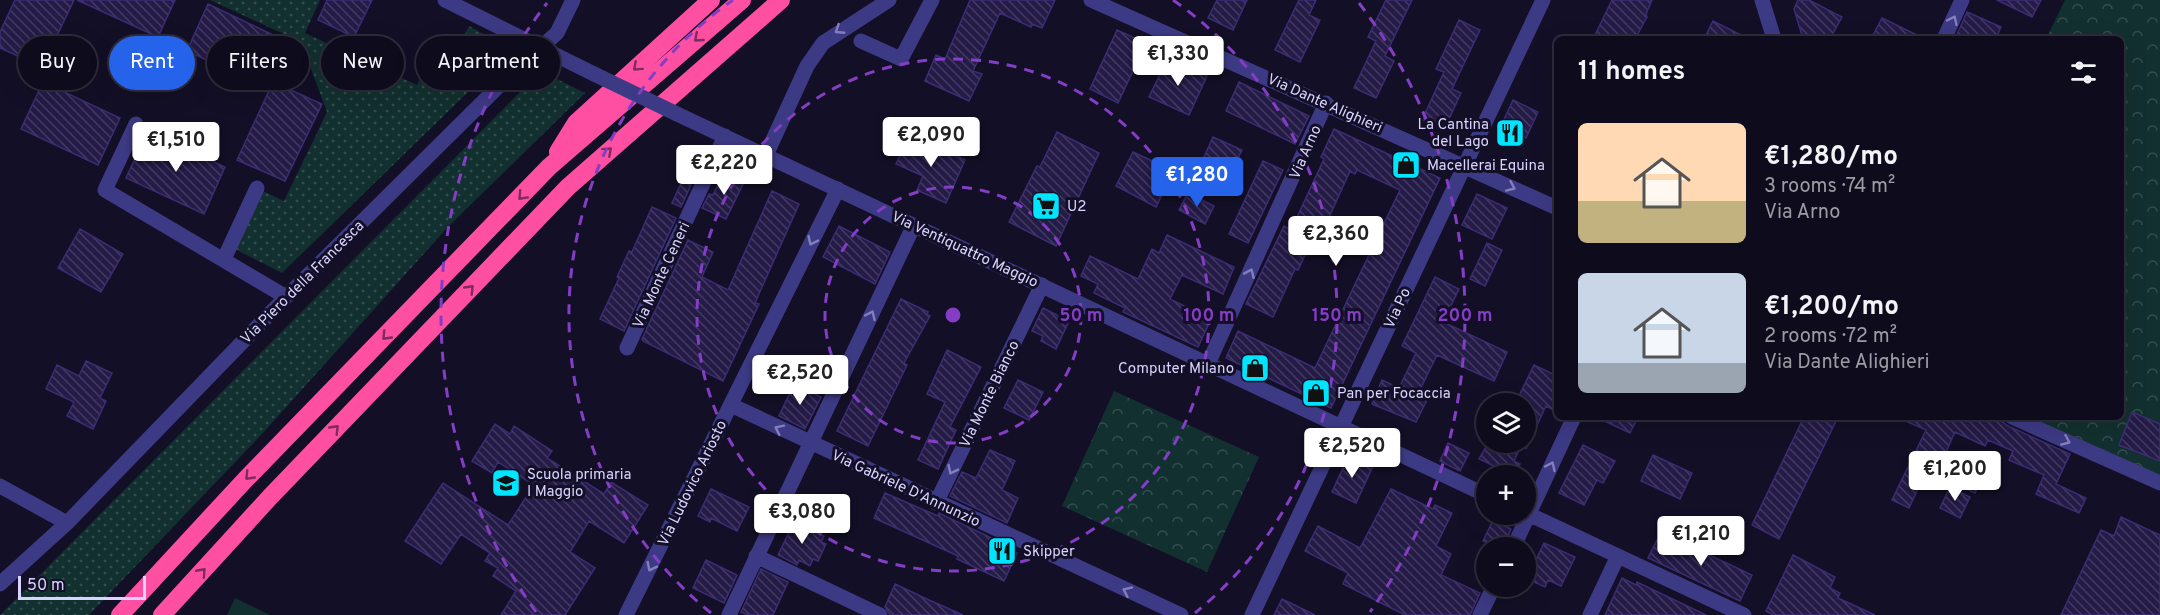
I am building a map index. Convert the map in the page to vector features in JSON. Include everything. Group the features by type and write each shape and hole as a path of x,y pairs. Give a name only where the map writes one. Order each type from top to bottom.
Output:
{"highway":[{"path":"549,167 576,123 711,0"},
{"path":"120,615 245,480 549,167 742,0"},
{"path":"162,615 270,497 568,187 781,0"},
{"path":"764,13 798,0"}],"street":[{"name":"Via Ventiquattro Maggio","path":"445,0 518,36"},
{"name":"Via Piero della Francesca","path":"555,36 573,0"},
{"path":"766,155 807,66 823,43 889,0"},
{"path":"861,41 901,59 932,0"},
{"name":"Via Dante Alighieri","path":"1091,0 1554,207"},
{"name":"Via Po","path":"1252,615 1543,0"},
{"path":"1762,0 1773,36"},
{"path":"1945,36 1962,0"},
{"name":"Via Ventiquattro Maggio","path":"560,57 1476,490"},
{"name":"Via Piero della Francesca","path":"0,584 67,523 286,297 499,90"},
{"name":"Via Arno","path":"1208,364 1326,103"},
{"path":"136,124 105,190 286,297"},
{"name":"Via Monte Ceneri","path":"627,348 725,136"},
{"path":"224,259 257,188"},
{"name":"Via Ludovico Ariosto","path":"626,615 838,189"},
{"path":"729,615 914,225"},
{"name":"Via Monte Bianco","path":"936,503 1042,285"},
{"name":"Via Gabriele D'Annunzio","path":"731,405 936,503 1181,615"},
{"path":"1536,495 1573,420"},
{"path":"2020,420 2160,483"},
{"path":"0,486 67,523"},
{"path":"1536,518 1744,615"},
{"path":"756,556 880,615"},
{"path":"1590,615 1618,556"},
{"path":"1480,615 1489,597"}],"green space":[{"path":"210,0 320,0 305,33 321,40 321,90 404,90 404,79 416,85 416,90 470,90 282,273 235,249 263,191 284,201 327,112 309,64 309,36 288,36"},
{"path":"2065,0 2160,0 2160,478 2030,420 2124,420 2124,36 2047,36"},
{"path":"469,26 487,36 464,36"},
{"path":"560,80 585,93 447,228 262,434 89,615 0,615 522,90 560,90"},
{"path":"1114,391 1259,457 1207,572 1062,506"},
{"path":"235,598 270,615 227,615"}],"building":[{"path":"15,0 74,0 57,36 18,36 18,56 0,48 0,32"},
{"path":"77,0 175,0 158,36"},
{"path":"327,0 372,0 354,36 318,20"},
{"path":"970,0 1055,0 1042,28 1032,24 1031,27 1000,13 973,71 982,74 969,101 925,81 936,55 945,59"},
{"path":"1217,0 1247,0 1233,30 1208,18"},
{"path":"1299,0 1316,0 1309,15 1320,20 1300,62 1275,50"},
{"path":"1386,0 1412,0 1385,56 1394,61 1376,98 1354,88 1376,41 1368,37"},
{"path":"1612,0 1652,0 1646,14 1647,17 1637,36 1594,36"},
{"path":"1798,0 1809,0 1842,17 1832,36 1802,36 1794,9"},
{"path":"1997,0 2041,0 2032,17"},
{"path":"208,4 275,36 207,36 207,60 195,55 194,36"},
{"path":"1967,12 2001,27 1997,36 1956,36"},
{"path":"1882,18 1919,36 1873,36"},
{"path":"1459,20 1480,30 1452,89 1461,93 1444,130 1422,120 1444,72 1436,69"},
{"path":"1713,21 1743,36 1706,36"},
{"path":"1117,30 1146,43 1118,103 1090,89"},
{"path":"1168,58 1207,76 1189,115 1149,97"},
{"path":"1239,82 1309,116 1295,144 1226,111"},
{"path":"39,90 60,90 120,118 98,165 21,129"},
{"path":"269,90 291,90 322,104 285,181 237,160"},
{"path":"1513,100 1538,112 1526,138 1501,126"},
{"path":"1334,129 1440,178 1331,408 1226,358 1238,331 1315,368 1400,190 1357,170 1355,174 1350,171 1327,222 1322,219 1273,317 1246,304 1284,226 1291,230 1324,159 1321,157"},
{"path":"148,131 225,167 204,214 126,178"},
{"name":"U2","path":"1057,132 1099,153 1056,246 1009,222"},
{"path":"910,135 965,160 946,203 917,190 923,176 896,164"},
{"path":"1213,137 1242,150 1227,179 1200,166"},
{"path":"1133,152 1170,169 1161,187 1165,189 1156,207 1116,186"},
{"path":"1263,161 1283,170 1248,243 1229,234"},
{"path":"724,172 744,182 726,219 702,208 709,194 713,195"},
{"path":"682,181 691,185 681,207 672,203"},
{"path":"772,191 799,204 755,303 759,304 723,381 643,341 688,240 713,252 702,277 728,290"},
{"path":"1188,193 1214,206 1205,224 1179,210"},
{"path":"1477,194 1507,208 1492,239 1462,225"},
{"path":"652,207 676,218 624,331 600,319 629,251 632,252"},
{"path":"839,226 890,252 875,284 823,257"},
{"path":"80,229 123,254 101,292 58,268"},
{"path":"1167,235 1234,267 1223,294 1182,275 1170,299 1211,319 1198,347 1123,312 1125,308 1094,293 1098,284 1081,276 1090,256 1138,279 1152,249 1159,253"},
{"path":"1487,243 1502,250 1485,286 1470,279"},
{"path":"1435,277 1459,289 1443,322 1507,352 1494,381 1437,355 1417,396 1427,400 1416,422 1372,404 1382,380 1399,388 1416,353 1402,346"},
{"path":"901,299 928,312 927,315 930,316 904,363 907,365 868,446 837,431"},
{"path":"1043,308 1069,321 1056,349 1041,341 1043,336 1032,331"},
{"path":"947,350 981,367 950,427 956,430 938,469 918,460 945,402 927,394"},
{"path":"86,361 112,373 100,398 106,401 93,429 67,416 74,402 46,389 57,365 79,376"},
{"path":"1534,365 1554,375 1554,410 1546,406 1536,428 1536,393 1520,393"},
{"path":"1018,380 1043,392 1029,420 1004,408"},
{"path":"794,384 821,397 805,429 779,416"},
{"path":"2132,412 2160,424 2160,461 2119,445"},
{"path":"1602,420 1636,420 1630,433"},
{"path":"1803,420 1837,420 1779,539 1752,525"},
{"path":"1904,420 2000,420 2008,426 2070,454 2056,484 2086,498 2079,513 2036,494 2044,475 2009,460 2013,451 1988,440 1985,446 1955,432 1941,463 1932,459 1909,508 1892,500 1926,430"},
{"path":"495,424 510,434 514,426 552,451 547,458 604,494 611,482 648,505 624,543 589,521 570,552 595,568 565,615 501,615 516,591 493,576 498,568 485,561 490,553 461,534 441,564 405,541 443,483 508,525 534,485 498,462 492,473 472,461"},
{"path":"1448,443 1469,453 1460,471 1440,461"},
{"path":"1583,445 1615,461 1603,483 1597,480 1584,505 1559,493"},
{"path":"990,450 1015,461 1002,490 1018,498 1007,523 950,496 962,472 976,478"},
{"path":"1483,453 1518,453 1514,461 1520,464 1492,465 1479,459"},
{"path":"1349,455 1373,466 1356,503 1332,492"},
{"path":"1653,455 1692,473 1680,499 1641,481"},
{"path":"1969,474 1981,480 1975,493 1962,487"},
{"path":"1950,487 1970,497 1960,518 1940,508"},
{"path":"711,489 749,507 737,531 711,518 710,522 698,516"},
{"path":"1391,489 1433,509 1435,505 1452,513 1436,546 1451,554 1441,575 1476,591 1476,597 1478,597 1470,615 1405,615 1343,584 1348,573 1305,551 1318,526 1360,548"},
{"path":"885,493 938,516 939,513 998,541 997,543 1017,553 1004,581 957,559 958,556 874,518"},
{"path":"2121,517 2160,535 2160,615 2061,615 2101,530 2114,536"},
{"path":"794,522 824,536 821,542 826,544 818,561 813,559 810,566 799,560 797,565 778,555"},
{"path":"1491,525 1503,525 1511,529 1508,537 1485,537"},
{"path":"1665,534 1752,575 1740,601 1648,558 1657,540 1661,542"},
{"path":"1544,543 1575,557 1561,586 1548,580 1545,587 1536,583 1536,560"},
{"path":"1793,555 1835,577 1830,588 1840,593 1838,598 1875,615 1773,615 1766,611"},
{"path":"706,560 737,575 724,603 693,588"},
{"path":"761,569 788,582 773,615 748,615 741,612"},
{"path":"1622,578 1636,585 1637,582 1706,615 1605,615"},
{"path":"895,584 963,615 890,615 885,607"},
{"path":"1282,599 1315,615 1274,615"}],"place":[{"name":"La Cantina del Lago","path":"1510,133"},
{"name":"Macellerai Equina","path":"1406,165"},
{"name":"U2","path":"1046,206"},
{"name":"Computer Milano","path":"1255,368"},
{"name":"Pan per Focaccia","path":"1316,393"},
{"name":"Scuola primaria I Maggio","path":"506,483"},
{"name":"Skipper","path":"1002,551"}]}
